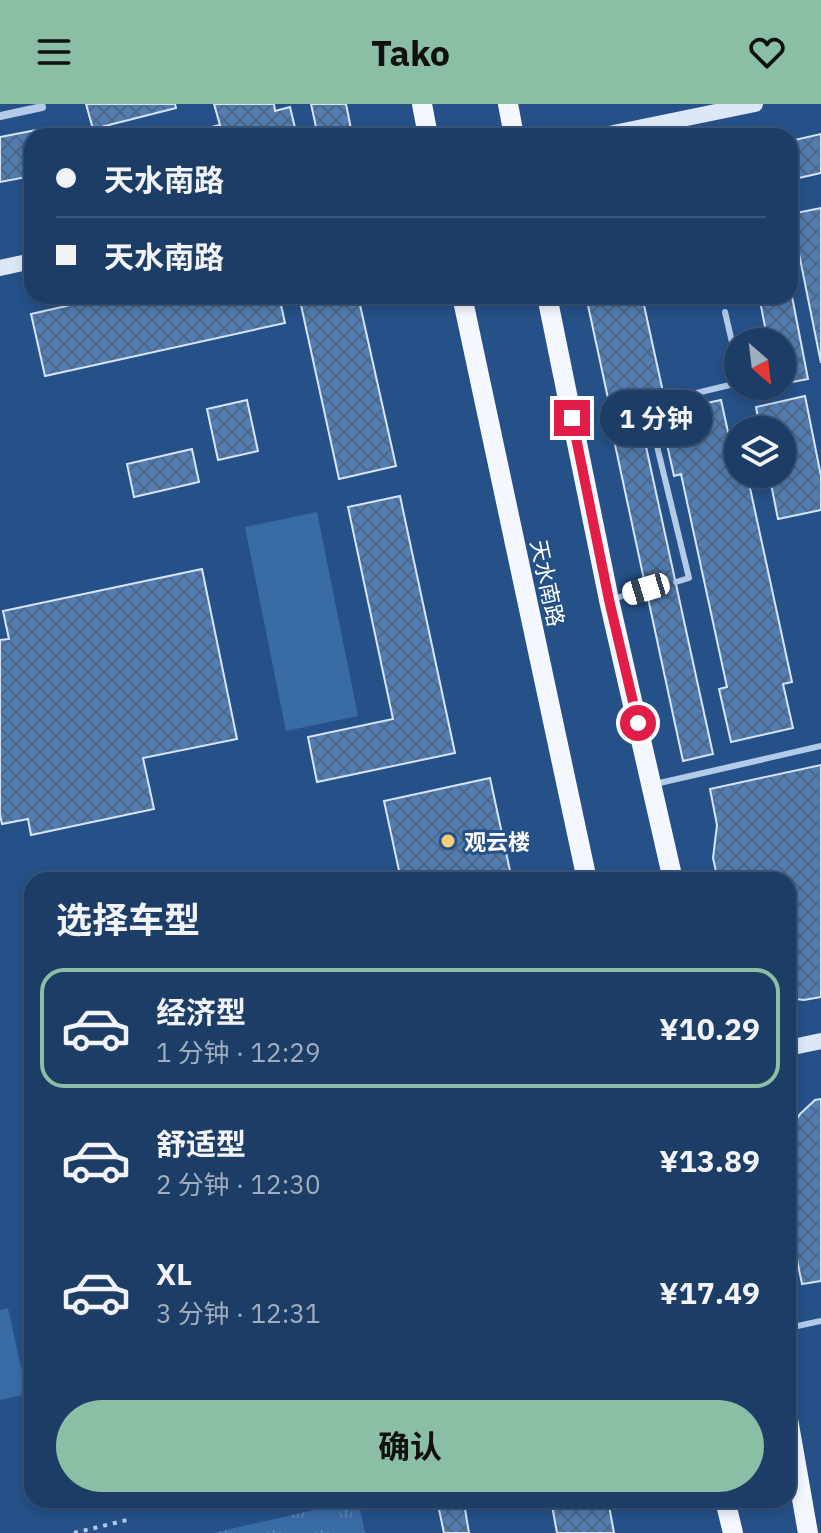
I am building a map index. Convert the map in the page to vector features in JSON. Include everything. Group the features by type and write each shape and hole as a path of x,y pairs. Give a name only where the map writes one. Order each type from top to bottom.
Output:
{"main road":[{"path":"422,104 426,128"},
{"path":"508,104 512,128"},
{"name":"天水南路","path":"464,304 585,872"},
{"path":"549,304 609,600 671,872"},
{"path":"796,1465 808,1533"},
{"path":"727,1508 733,1533"}],"street":[{"path":"0,116 42,107 41,104"},
{"path":"638,128 755,104"},
{"path":"0,268 24,263"},
{"path":"796,1046 821,1041"}],"lane":[{"path":"725,312 729,328"},
{"path":"676,582 689,578 647,405 724,386"},
{"path":"609,600 646,589"},
{"path":"652,784 821,746"},
{"path":"796,1326 821,1321"}],"path":[{"path":"74,1533 127,1520"}],"green space":[{"path":"317,512 358,716 286,731 245,527"},
{"path":"8,1308 24,1380 24,1395 0,1400 0,1310"},
{"path":"323,1508 360,1508 365,1533 213,1533"}],"building":[{"path":"86,104 175,104 176,108 93,128"},
{"path":"214,104 274,104 275,111 290,107 295,128 207,128 220,125"},
{"path":"311,104 346,104 351,128 316,128"},
{"path":"24,132 24,178 0,182 0,137"},
{"path":"821,134 821,173 798,178 798,139"},
{"path":"821,208 821,363 798,249 798,213"},
{"path":"75,304 281,304 285,323 45,376 31,314"},
{"path":"301,304 360,304 396,466 339,479"},
{"path":"588,304 644,304 663,392 609,403"},
{"path":"761,304 793,304 808,379 796,381 796,328 765,328"},
{"path":"805,396 821,476 821,510 778,519 772,488 796,488 796,416 758,416 756,407"},
{"path":"247,400 258,451 218,460 207,409"},
{"path":"721,400 725,416 724,488 750,488 792,682 783,684 793,728 731,742 719,689 727,687 681,474 674,476 660,413"},
{"path":"640,419 713,754 683,761 611,426"},
{"path":"192,449 199,482 134,497 127,464"},
{"path":"400,496 455,753 317,782 308,737 393,719 348,507"},
{"path":"202,569 237,739 143,758 154,809 31,835 28,819 2,824 0,640 9,639 3,611"},
{"path":"821,765 821,997 796,999 796,872 716,872 713,858 717,825 710,789"},
{"name":"观云楼","path":"490,778 510,872 399,872 384,801"},
{"path":"821,1099 821,1281 802,1284 796,1255 796,1120 815,1100"},
{"path":"439,1508 466,1508 469,1533 444,1533"},
{"path":"552,1508 609,1508 614,1533 557,1533"}],"place":[{"name":"观云楼","path":"448,841"}],"route":[{"path":"572,418 638,723"}]}
